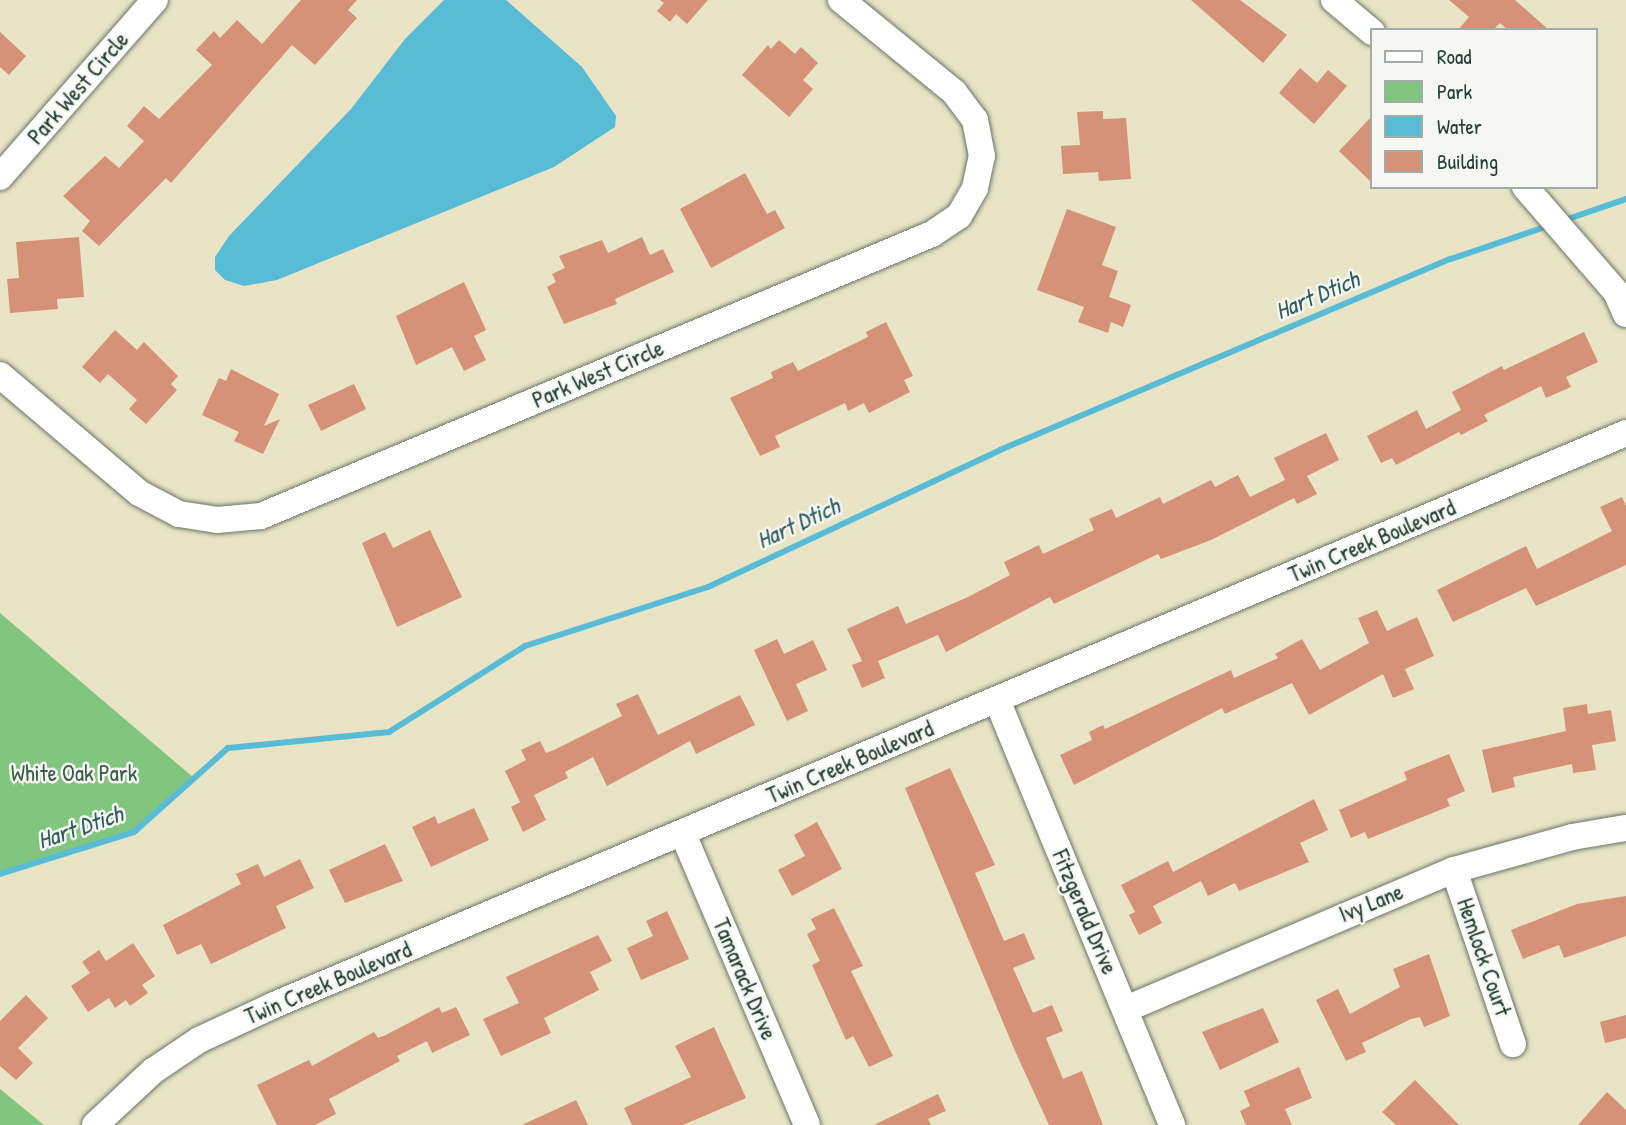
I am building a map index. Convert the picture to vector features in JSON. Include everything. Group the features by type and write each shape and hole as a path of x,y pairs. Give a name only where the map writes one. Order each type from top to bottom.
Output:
{"street":[{"name":"Park West Circle","path":"0,177 156,0"},
{"name":"Park West Circle","path":"0,375 139,493 179,514 217,520 261,516 932,234 959,216 975,188 982,156 975,120 954,92 841,0"},
{"path":"1334,0 1370,30"},
{"path":"1527,189 1616,292 1626,314"},
{"name":"Twin Creek Boulevard","path":"95,1125 153,1071 199,1040 1626,433"},
{"name":"Fitzgerald Drive","path":"997,700 1172,1125"},
{"name":"Ivy Lane","path":"1126,1009 1454,870 1572,836 1626,828"},
{"name":"Tamarack Drive","path":"683,834 807,1125"},
{"name":"Hemlock Court","path":"1454,870 1513,1044"}],"green space":[{"name":"White Oak Park","path":"0,613 194,778 134,832 0,874"},
{"path":"0,1089 44,1125 0,1125"}],"water":[{"path":"444,0 506,0 582,67 616,116 615,127 554,167 277,280 244,286 225,280 215,270 215,257 229,236 351,109 405,39"}],"building":[{"path":"301,0 357,0 348,10 357,18 315,65 292,45 171,183 166,178 99,246 82,231 90,221 63,196 105,156 119,168 144,141 127,126 144,106 159,119 212,65 196,50 214,31 220,38 237,20 262,44"},
{"path":"660,0 708,0 687,24 676,14 670,22 657,11 664,3"},
{"path":"1191,0 1240,0 1287,35 1263,63"},
{"path":"1449,0 1515,0 1547,28 1506,28 1500,23 1495,28 1460,28 1469,17"},
{"path":"0,32 26,56 9,75 0,67"},
{"path":"779,40 795,54 801,47 818,63 803,80 813,89 789,117 742,75 768,45 771,49"},
{"path":"1300,68 1317,83 1328,70 1347,86 1314,124 1279,93"},
{"path":"1103,111 1103,119 1126,118 1131,179 1099,181 1098,172 1063,174 1061,146 1080,145 1077,112"},
{"path":"1370,118 1370,181 1339,151"},
{"path":"745,173 767,214 775,210 785,228 711,268 680,209"},
{"path":"1067,209 1116,227 1102,265 1118,271 1109,297 1131,305 1123,327 1111,322 1108,333 1078,322 1084,307 1037,290"},
{"path":"79,237 84,297 57,299 58,309 10,313 7,279 19,278 16,242"},
{"path":"642,237 650,255 663,249 674,272 615,299 617,304 564,324 547,287 556,282 552,274 565,268 559,256 602,240 608,253"},
{"path":"464,282 486,330 474,336 486,360 464,371 452,347 416,365 396,316"},
{"path":"886,322 913,376 904,380 910,392 869,413 864,403 848,411 845,403 775,436 780,447 760,456 730,398 773,378 771,372 793,362 798,371 868,337 866,332"},
{"path":"115,330 137,350 144,342 178,376 171,384 177,390 146,424 129,409 137,400 108,374 100,383 82,367"},
{"path":"1584,332 1598,362 1566,377 1571,387 1546,398 1541,386 1484,415 1488,421 1461,435 1459,432 1396,465 1392,458 1381,463 1367,436 1417,410 1426,429 1461,410 1452,392 1502,366 1504,370"},
{"path":"231,369 279,394 264,426 280,419 263,454 234,441 239,432 202,415 219,378 226,381"},
{"path":"354,384 366,409 321,431 308,405"},
{"path":"1326,433 1339,460 1307,476 1317,494 1297,504 1294,498 1211,540 1161,559 1158,554 1054,604 1050,597 946,652 938,635 878,661 885,678 862,688 852,665 862,661 847,629 898,606 906,624 968,597 1010,575 1004,562 1039,545 1043,554 1094,530 1089,519 1112,509 1116,518 1160,497 1163,504 1211,480 1215,487 1238,475 1250,497 1285,480 1274,458"},
{"path":"1622,497 1626,506 1626,565 1536,606 1526,588 1453,622 1437,590 1526,546 1537,569 1612,531 1600,507"},
{"path":"430,530 462,597 397,627 362,543 385,532 393,548"},
{"path":"1377,610 1387,631 1417,617 1434,656 1405,669 1414,689 1393,698 1383,674 1309,715 1292,683 1225,714 1222,708 1074,785 1060,755 1092,740 1089,732 1103,725 1105,729 1231,670 1234,678 1278,658 1275,654 1302,639 1320,670 1369,643 1358,618"},
{"path":"777,639 784,654 813,640 827,670 796,684 808,711 787,721 754,650"},
{"path":"638,694 658,735 740,695 755,725 696,754 690,741 607,786 593,757 565,772 568,778 534,795 546,820 523,832 511,807 520,802 505,771 526,760 521,750 540,741 546,753 554,750 622,716 616,704"},
{"path":"1587,704 1588,714 1611,710 1616,741 1592,745 1596,770 1573,773 1572,764 1513,777 1515,787 1492,793 1482,750 1566,731 1563,708"},
{"path":"1449,754 1465,791 1447,799 1450,806 1368,839 1365,832 1351,838 1339,810 1407,780 1404,772"},
{"path":"950,768 995,865 975,873 1004,941 1024,933 1035,959 1013,968 1033,1013 1052,1005 1063,1031 1046,1038 1063,1079 1082,1071 1103,1125 1049,1125 1015,1051 905,788"},
{"path":"1314,799 1328,830 1300,843 1309,862 1239,891 1235,883 1208,896 1201,881 1153,906 1162,923 1139,935 1129,915 1135,912 1121,885 1168,861 1173,872"},
{"path":"474,808 489,840 431,867 412,827 435,816 438,824"},
{"path":"817,822 842,869 792,896 778,870 805,856 794,835"},
{"path":"385,844 403,881 345,903 329,870"},
{"path":"300,859 314,888 276,906 286,928 211,964 201,944 177,955 163,925 241,884 236,874 258,864 264,877"},
{"path":"1626,896 1626,936 1564,958 1559,945 1523,959 1511,930 1577,904"},
{"path":"834,908 863,966 851,971 893,1056 869,1067 853,1036 846,1040 812,965 820,961 807,934 816,929 811,919"},
{"path":"667,911 689,959 641,980 627,948 653,936 646,921"},
{"path":"598,935 612,961 590,972 599,990 544,1018 551,1033 501,1056 483,1019 519,1003 506,977"},
{"path":"133,943 155,976 142,985 148,993 130,1006 126,1000 115,1008 109,998 88,1012 71,986 90,973 82,962 99,950 106,961"},
{"path":"1429,954 1450,1016 1424,1027 1420,1017 1411,1019 1362,1043 1366,1052 1346,1061 1316,1000 1338,989 1350,1014 1400,987 1393,969"},
{"path":"26,995 48,1018 18,1048 33,1063 16,1080 0,1066 0,1021"},
{"path":"439,1007 442,1013 456,1007 470,1035 432,1053 427,1041 397,1056 400,1061 329,1099 336,1114 315,1125 277,1125 257,1085 309,1060 312,1066 374,1032 378,1038 386,1035"},
{"path":"1263,1008 1279,1042 1220,1070 1202,1032"},
{"path":"1626,1015 1626,1038 1605,1043 1600,1022"},
{"path":"714,1027 746,1098 683,1125 632,1125 624,1108 691,1077 675,1046"},
{"path":"1299,1067 1312,1098 1285,1109 1292,1125 1246,1125 1240,1111 1250,1106 1244,1091"},
{"path":"1415,1080 1459,1125 1396,1125 1382,1112"},
{"path":"1607,1092 1626,1110 1626,1125 1578,1125"},
{"path":"938,1094 946,1111 928,1119 931,1125 874,1125"},
{"path":"576,1100 588,1125 522,1125"}],"waterway":[{"name":"Hart Dtich","path":"1562,221 1626,199"},
{"name":"Hart Dtich","path":"0,874 134,832 228,748 389,732 525,646 708,587 1000,450 1451,259 1548,226"}]}
